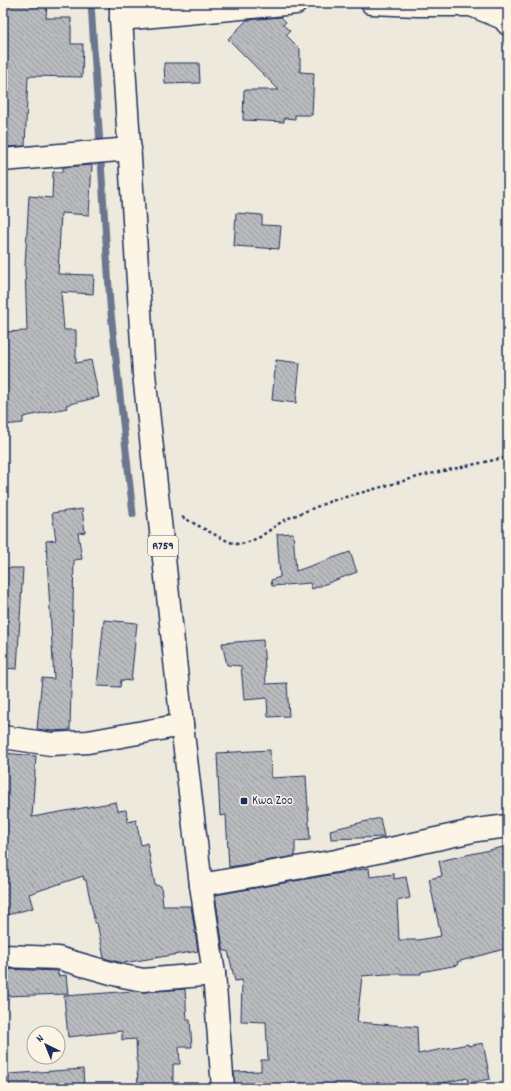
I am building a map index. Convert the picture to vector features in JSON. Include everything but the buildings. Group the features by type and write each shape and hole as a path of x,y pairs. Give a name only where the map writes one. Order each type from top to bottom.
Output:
{"street":[{"path":"121,11 296,3"},
{"path":"372,3 471,5 503,18 508,24"},
{"name":"R759","path":"121,11 144,374 182,725 201,885 214,974 223,1088"},
{"path":"3,160 130,149"},
{"path":"3,737 51,744 88,742 182,725"},
{"path":"201,885 336,861 477,830 508,826"},
{"path":"3,956 58,958 118,975 143,980 214,974"}],"path":[{"path":"159,505 223,539 235,544 246,543 260,537 284,520 331,501 425,475 508,457"}],"waterway":[{"path":"91,3 110,304 133,514"}],"place":[{"name":"Kwa Zoo","path":"244,801"}]}
